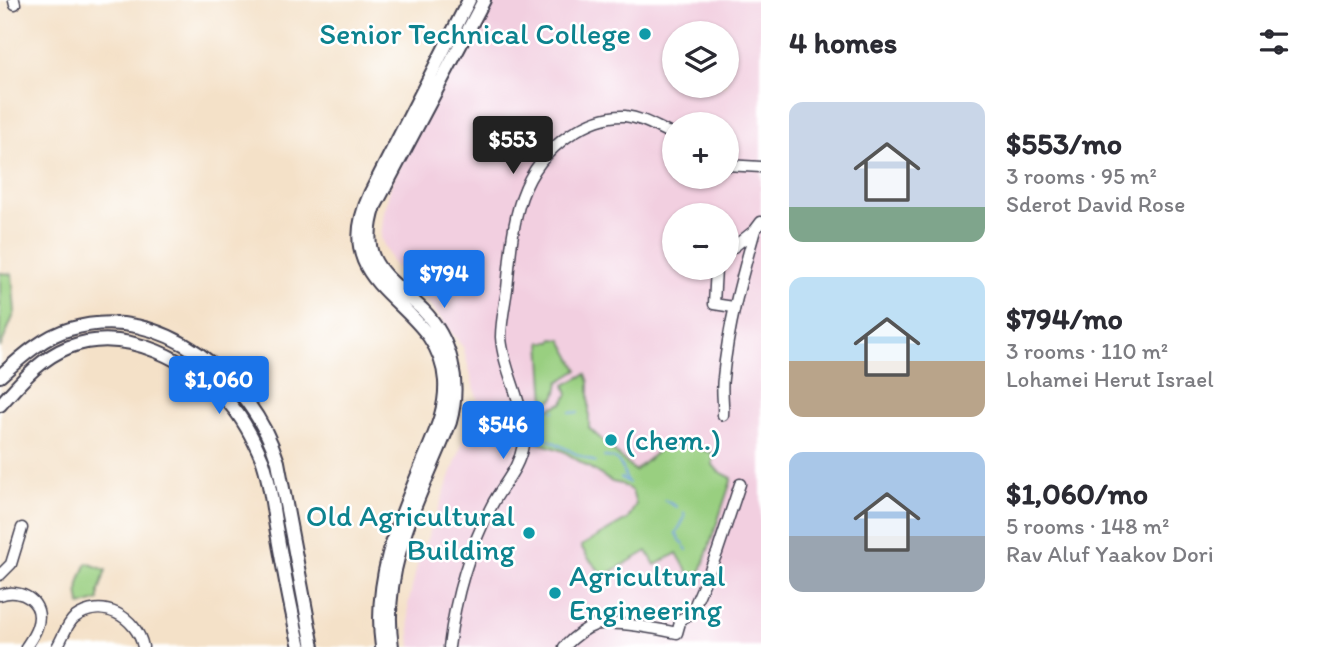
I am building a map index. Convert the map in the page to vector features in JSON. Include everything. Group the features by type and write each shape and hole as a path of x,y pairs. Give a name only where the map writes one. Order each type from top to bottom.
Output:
{"main road":[{"path":"382,647 380,600 387,554 442,416 445,382 439,356 429,337 415,318 381,288 366,269 359,242 359,227 362,211 370,194 469,0"},
{"path":"392,647 390,607 396,558 450,422 456,381 450,355 434,324 380,271 371,249 370,220 484,0"},
{"path":"0,376 42,343 68,329 112,322 157,331 203,357 226,377 254,409 276,453 313,647"},
{"path":"0,405 32,370 44,361 69,347 114,340 163,353 218,392 238,414 263,463 300,647"}],"street":[{"path":"449,647 455,608 469,558 492,505 519,463 524,441 522,415 506,364 501,336 509,248 518,205 527,181 545,154 584,125 604,119 628,117 646,121 662,130"},
{"path":"739,166 761,161"},
{"path":"739,166 761,167"},
{"path":"739,242 758,226"},
{"path":"723,415 723,375 733,307 758,226"},
{"path":"715,280 714,304 733,307"},
{"path":"564,647 573,638 596,625 646,627 677,633 681,619 691,614 705,584 740,484"},
{"path":"0,575 12,564 22,528"},
{"path":"0,596 9,592 23,593 34,603 38,612 38,625 26,647"},
{"path":"57,647 73,619 89,612 107,610 125,617 135,625 145,647"}],"shaded area":[{"path":"488,0 761,0 761,647 411,647 408,605 417,566 478,402 463,347 419,291 393,264 381,239 384,211 392,182"}],"green space":[{"path":"0,273 12,274 15,312 0,348"},
{"path":"553,339 562,340 578,370 559,382 555,397 545,403 541,342 552,342"},
{"path":"586,374 589,382 589,428 635,471 662,447 685,444 713,453 713,465 718,471 732,478 701,571 691,577 677,553 655,565 647,551 604,576 581,546 628,519 636,504 632,491 612,482 563,451 533,441 534,427 530,417 563,403 568,394 565,385"},
{"path":"87,563 106,570 99,600 81,606 79,584"}],"waterway":[{"path":"570,412 578,413"},
{"path":"546,414 536,420 537,435 596,462"},
{"path":"506,432 513,431"},
{"path":"604,457 618,461 627,482"},
{"path":"621,478 629,483"},
{"path":"664,500 677,507"},
{"path":"680,540 676,534 685,517 684,513"},
{"path":"681,541 684,544"}],"place":[{"name":"Senior Technical College","path":"645,34"},
{"name":"(chem.)","path":"611,440"},
{"name":"Old Agricultural Building","path":"529,533"},
{"name":"Agricultural Engineering","path":"555,593"}]}
